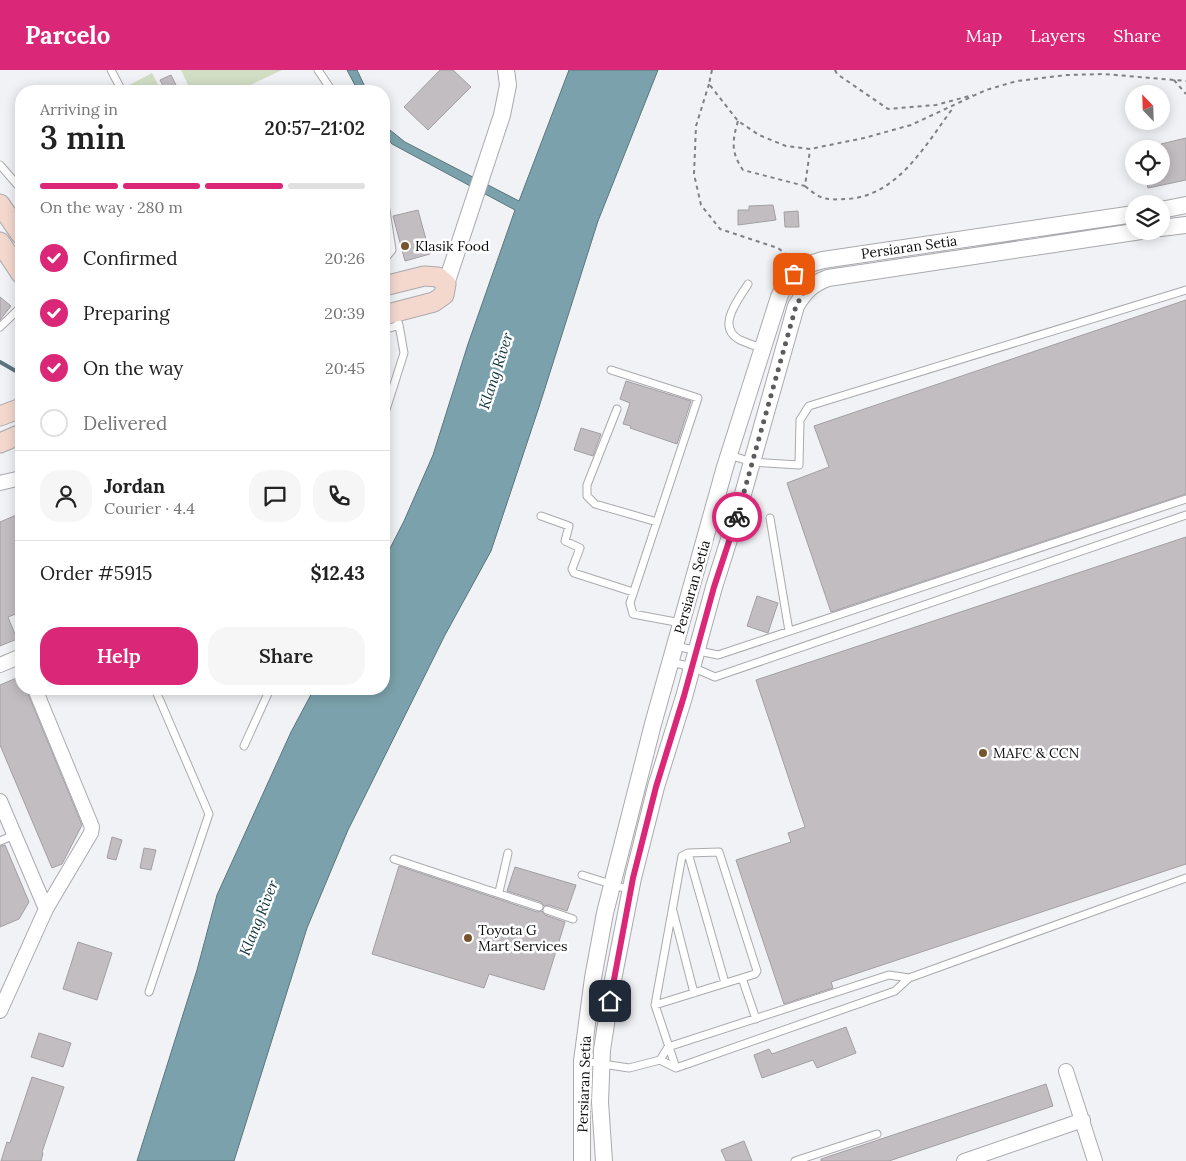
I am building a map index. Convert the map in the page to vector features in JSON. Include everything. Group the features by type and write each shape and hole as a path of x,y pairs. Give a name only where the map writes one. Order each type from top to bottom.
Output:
{"main road":[{"path":"0,204 15,226"},
{"path":"0,242 15,265"},
{"path":"390,284 424,276 438,277 446,284 444,295 434,302 392,318"},
{"path":"0,443 15,437"}],"street":[{"path":"446,284 502,114 508,85 506,70"},
{"path":"1170,208 1186,205"},
{"name":"Persiaran Setia","path":"582,1161 582,1061 593,978 612,885 672,654 729,455 762,348 785,284 806,265 823,260 1125,215"},
{"path":"1170,227 1186,225"},
{"name":"Persiaran Setia","path":"604,1161 600,1102 601,1064 612,985 630,890 656,787 796,306 804,292 814,283 828,278 1125,234"},
{"path":"800,270 810,287"},
{"path":"0,484 15,480"},
{"path":"0,665 15,659"},
{"path":"2,1000 46,909 91,832 92,827 37,695"},
{"path":"0,801 46,909"},
{"path":"1066,1072 1096,1161"},
{"path":"964,1161 1083,1120"}],"lane":[{"path":"111,70 119,85"},
{"path":"318,70 328,85"},
{"path":"0,165 15,182"},
{"path":"390,237 392,250 390,252"},
{"path":"748,284 728,319 730,330 738,339 762,348"},
{"path":"729,455 752,462 799,465 800,420 809,406 1186,290"},
{"path":"0,327 15,313"},
{"path":"390,397 404,353 392,318"},
{"path":"611,370 698,398 630,603 633,614 681,623"},
{"path":"617,409 587,485 587,496 594,504 657,522"},
{"path":"672,654 694,660 718,655 1186,499"},
{"path":"672,654 694,660 716,677 1186,515"},
{"path":"541,516 569,526 565,541 580,548 572,569 574,573 633,592"},
{"path":"770,518 789,631"},
{"path":"149,992 210,814 158,695"},
{"path":"244,746 267,695"},
{"path":"0,841 14,834"},
{"path":"655,1005 755,974 757,971 719,852 688,853 682,856 655,1005 676,1068"},
{"path":"498,892 508,853"},
{"path":"688,853 725,983"},
{"path":"394,859 539,907"},
{"path":"582,875 630,890"},
{"path":"582,1061 629,1068 660,1060 676,1068 895,991 909,978 1186,878"},
{"path":"673,909 694,993"},
{"path":"547,910 573,919"},
{"path":"660,1060 668,1047 889,975 909,978"},
{"path":"742,978 756,1019"},
{"path":"795,1161 878,1134"}],"path":[{"path":"712,70 696,126 694,174 701,205 720,229 778,248 789,256 800,270"},
{"path":"836,70 837,74 888,109 936,105 976,95 1017,81 1067,75 1104,74 1186,81"},
{"path":"1174,80 1186,94"},
{"path":"709,84 738,121 759,136 786,146 810,149 864,138 911,125 976,95"},
{"path":"738,121 733,138 738,163 743,170 805,186 825,200 866,196 889,185 912,163 955,106"},
{"path":"805,186 810,149"}],"green space":[{"path":"181,70 282,70 251,85 188,85"},
{"path":"152,73 158,85 130,85"}],"water":[{"path":"347,70 357,70 364,85 355,85"},
{"name":"Klang River","path":"569,70 658,70 598,221 491,551 445,635 348,830 307,928 234,1161 137,1161 197,970 217,895 291,732 311,695 390,695 390,548 433,455 468,344 515,210 392,144 390,142 390,130 405,142 519,201"}],"building":[{"path":"440,70 453,70 471,87 428,130 404,107"},
{"path":"171,75 176,85 162,85 160,80"},
{"path":"1186,138 1186,180 1170,183 1170,142"},
{"path":"1148,185 1162,185 1148,188"},
{"path":"773,205 776,220 738,225 738,210 749,210 749,206"},
{"path":"418,210 430,254 405,261 393,216"},
{"path":"798,211 799,227 785,227 784,212"},
{"path":"0,297 11,306 0,320"},
{"path":"1186,300 1186,494 831,612 787,483 829,467 814,426"},
{"path":"626,381 691,401 677,444 623,424 630,403 620,399"},
{"path":"581,428 601,434 593,456 574,450"},
{"path":"15,516 15,614 8,617 15,634 15,640 0,646 0,522"},
{"name":"MAFC & CCN","path":"1186,537 1186,864 831,982 833,988 784,1004 736,860 791,842 788,833 805,827 756,680"},
{"path":"757,596 778,603 768,633 747,626"},
{"path":"15,679 15,695 28,695 82,825 62,864 52,868 0,745 0,685"},
{"path":"112,837 122,840 116,860 107,858"},
{"path":"5,845 29,902 19,919 0,927 0,846"},
{"path":"144,848 156,850 151,870 140,868"},
{"name":"Toyota G Mart Services","path":"399,866 537,912 542,911 545,915 565,922 544,990 489,974 484,988 372,954"},
{"path":"515,867 576,885 567,911 549,905 544,906 541,902 507,891"},
{"path":"78,942 112,953 97,1000 63,989"},
{"path":"846,1027 856,1053 817,1068 813,1060 762,1078 754,1055 769,1049 772,1054"},
{"path":"39,1033 71,1043 63,1067 31,1057"},
{"path":"32,1077 64,1087 42,1152 41,1161 1,1161 7,1142 10,1143"},
{"path":"1046,1084 1053,1106 889,1161 821,1161 821,1159"},
{"path":"744,1141 752,1161 726,1161 721,1150"}],"waterway":[{"path":"0,362 15,371"}],"way so far":[{"path":"737,517 796,306 804,292 810,287 800,270 794,274"}],"place":[{"name":"Klasik Food","path":"405,246"},
{"name":"MAFC & CCN","path":"983,753"},
{"name":"Toyota G Mart Services","path":"468,938"}],"route":[{"path":"610,1001 633,878 656,787 684,696 714,587 737,517"}]}
